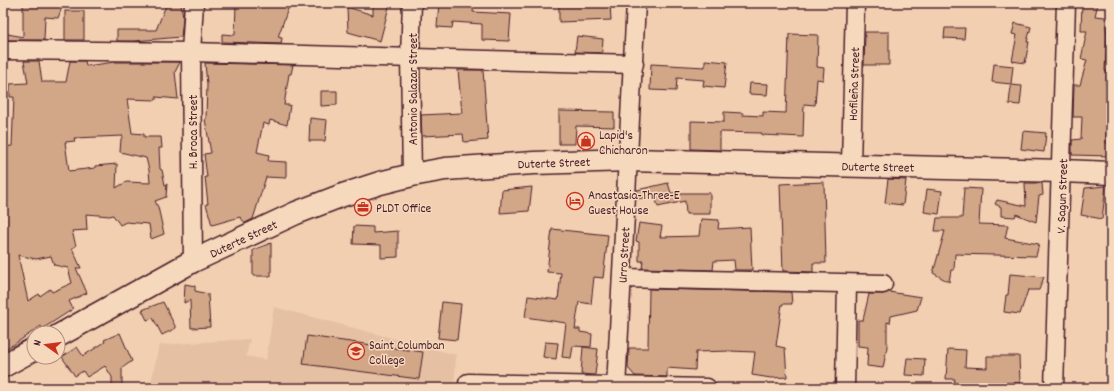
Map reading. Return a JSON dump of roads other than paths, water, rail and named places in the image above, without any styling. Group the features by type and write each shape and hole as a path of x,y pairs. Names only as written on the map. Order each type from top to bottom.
{"main road":[{"name":"Duterte Street","path":"66,332 193,261 302,211 350,192 412,175 445,168 628,160 1111,173"},
{"path":"3,366 26,353"}],"street":[{"name":"H. Broca Street","path":"193,261 191,52 194,3"},
{"name":"Antonio Salazar Street","path":"412,3 410,58 412,175"},
{"name":"Urro Street","path":"616,388 636,3"},
{"name":"Hofileña Street","path":"851,166 855,3"},
{"name":"V. Sagun Street","path":"1054,388 1062,171 1066,3"},
{"path":"3,50 191,52 634,64"},
{"path":"622,278 883,284"},
{"path":"845,388 847,284"},
{"path":"468,383 616,388 707,388"}],"place":[{"name":"Lapid's Chicharon","path":"586,141"},
{"name":"Anastasia-Three-E Guest House","path":"575,201"},
{"name":"PLDT Office","path":"363,207"},
{"name":"Saint Columban College","path":"356,351"}]}
